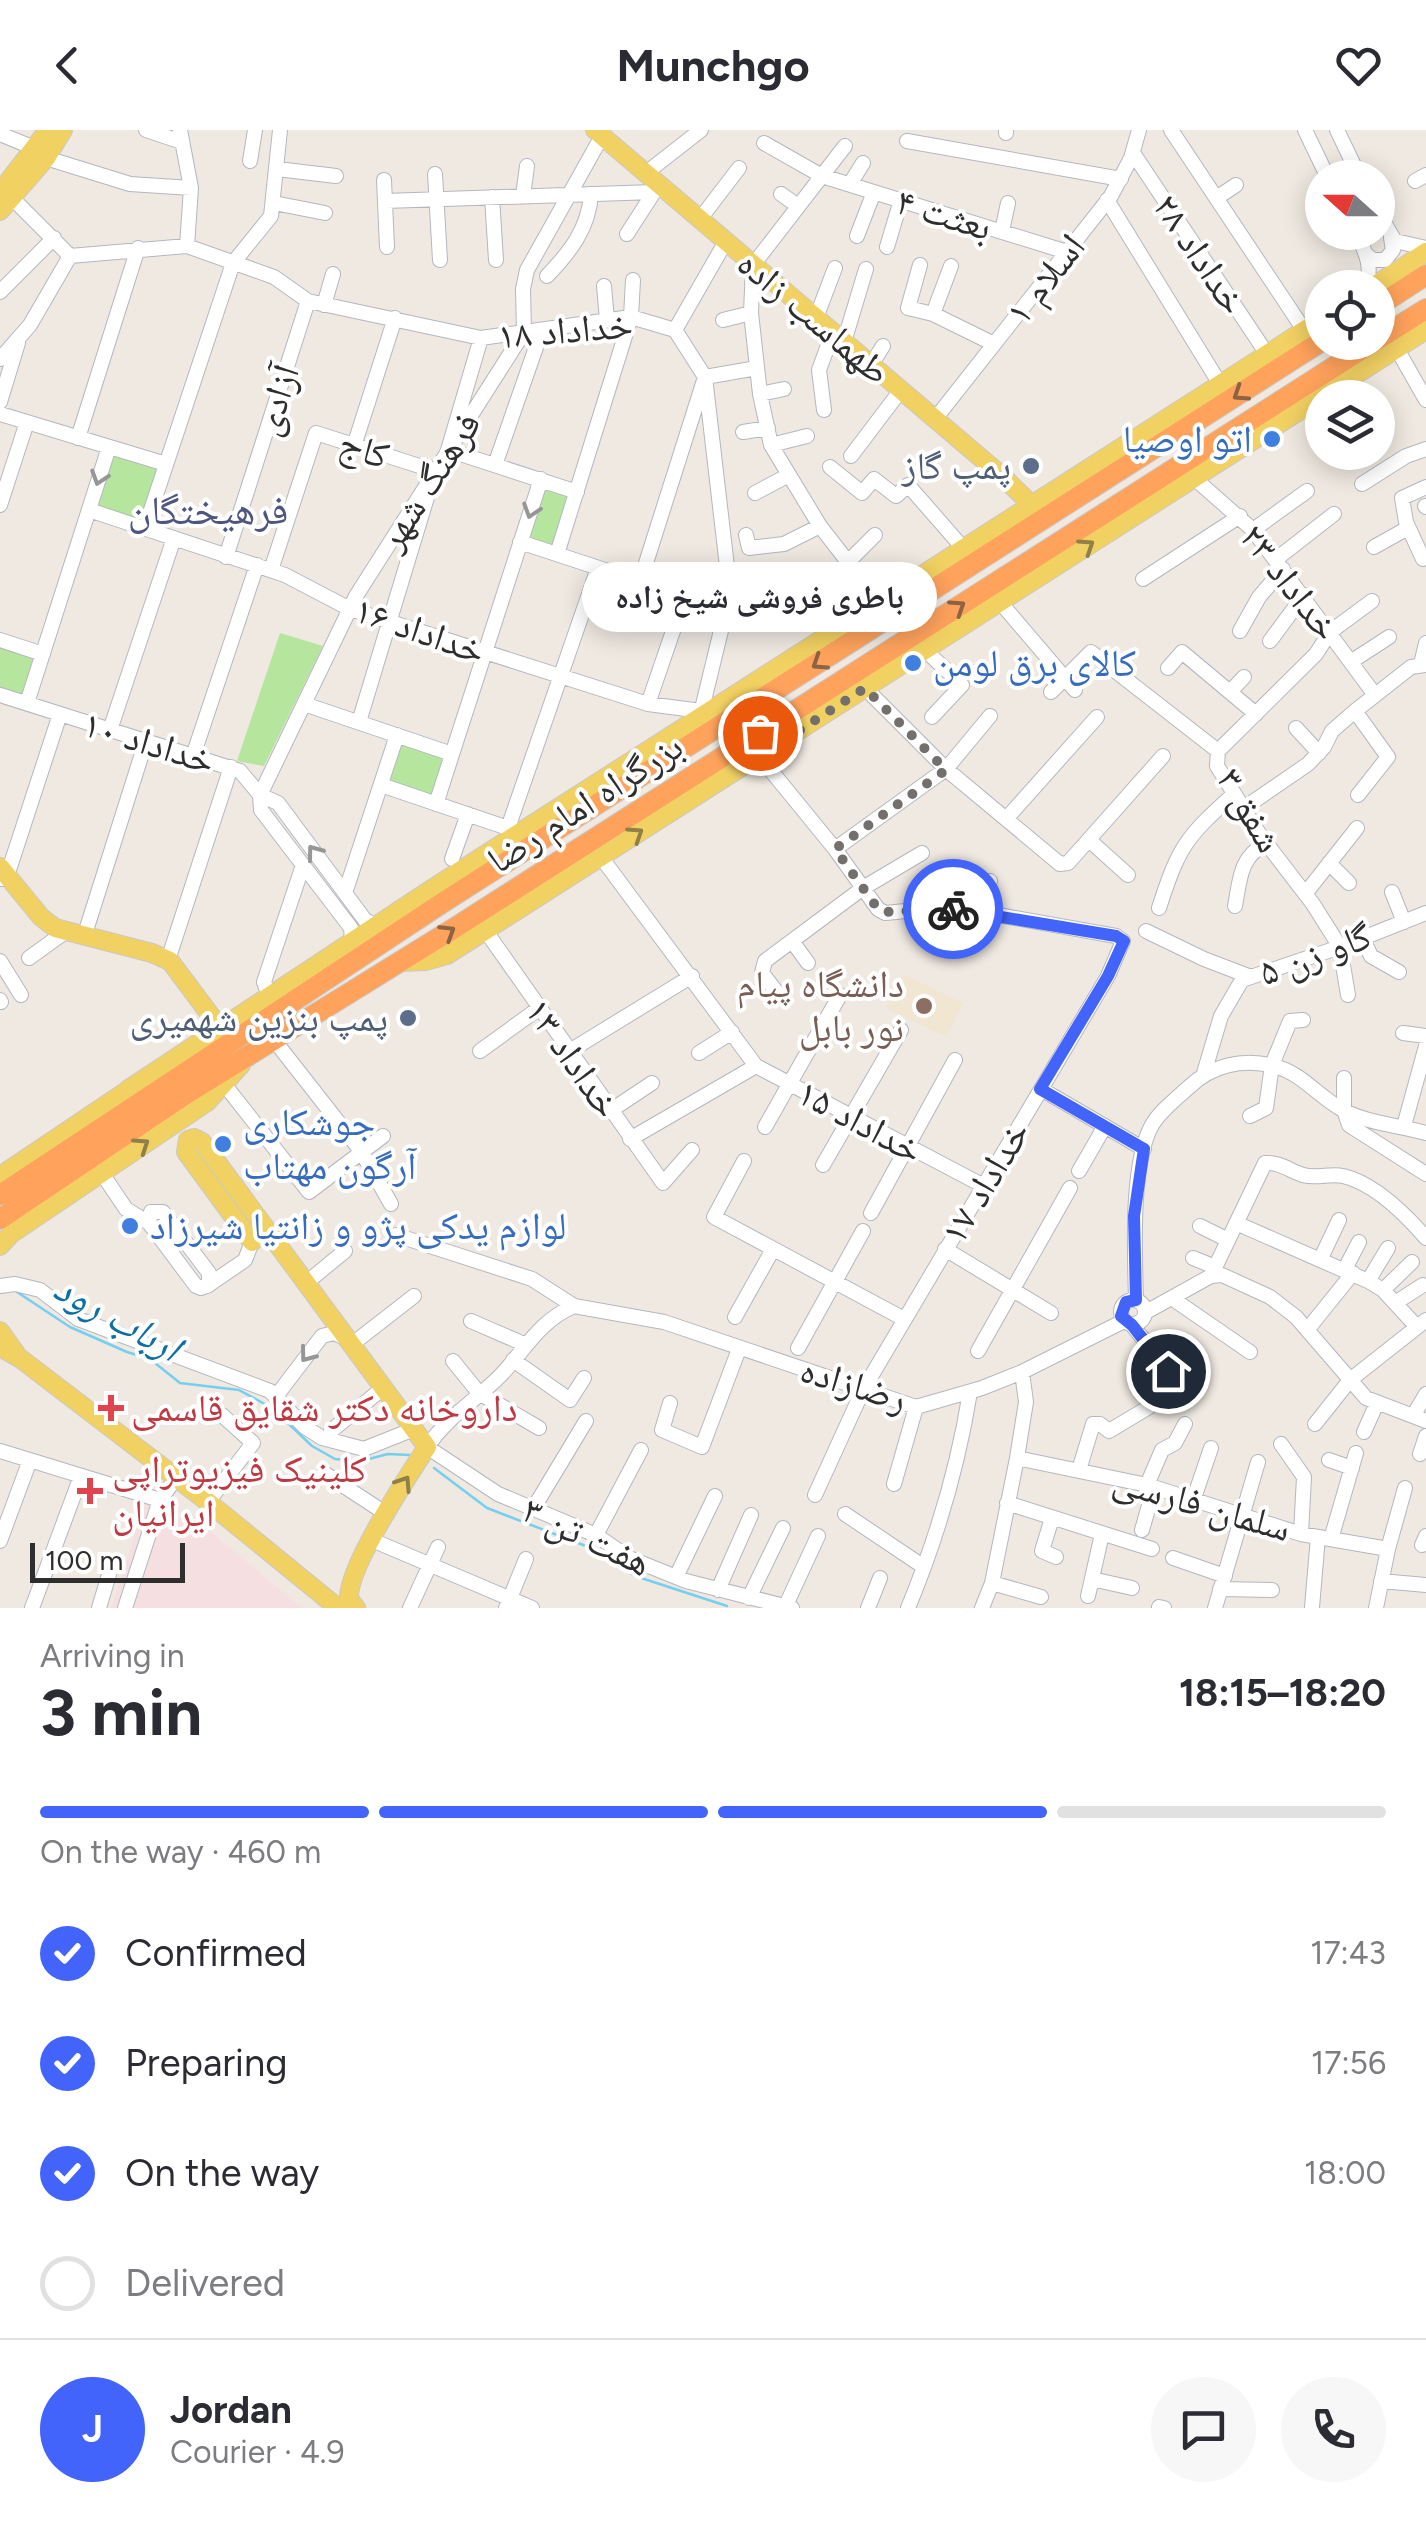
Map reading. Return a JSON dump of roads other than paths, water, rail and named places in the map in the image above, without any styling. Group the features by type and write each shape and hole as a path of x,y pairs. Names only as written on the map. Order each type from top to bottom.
{"highway":[{"path":"1395,295 1426,275"},
{"name":"بزرگراه امام رضا","path":"1395,332 1426,308"},
{"name":"بزرگراه امام رضا","path":"185,1094 230,1031 309,990 878,625 1038,512 1162,444 1305,342"},
{"name":"بزرگراه امام رضا","path":"185,1094 708,766 792,724 1224,437 1352,360"},
{"path":"0,1195 185,1094"},
{"path":"6,1228 185,1094"}],"main road":[{"path":"41,153 48,130"},
{"path":"4,200 63,130"},
{"name":"طهماسب زاده","path":"599,133 653,183 935,419 1038,512"},
{"path":"1395,270 1426,250"},
{"path":"1395,338 1426,330"},
{"path":"0,1175 127,1090 230,1031 269,996 700,714 963,548 1038,512 1267,354 1305,339"},
{"path":"400,962 434,960 486,930 759,756 792,724 865,688 1278,425 1360,360"},
{"path":"1162,444 1193,402"},
{"path":"1224,437 1278,425"},
{"path":"829,634 878,625"},
{"path":"670,812 708,766"},
{"path":"2,874 46,921 65,932 152,952 168,960 230,1031"},
{"path":"309,990 352,952 422,905 445,880"},
{"path":"0,1246 6,1228 101,1172 185,1094 224,1084 252,1054"},
{"path":"185,1094 190,1126 259,1236 306,1283 427,1447 384,1513 350,1582 349,1598 356,1608"},
{"path":"0,1331 21,1359"},
{"path":"0,1348 21,1359 208,1502 337,1608"},
{"path":"307,1586 325,1588 350,1582"}],"street":[{"path":"146,130 181,136 192,188 186,246"},
{"path":"250,161 254,130"},
{"path":"146,528 233,263 266,224 274,203 280,130"},
{"path":"628,234 653,183 700,130"},
{"name":"اسلام ۱","path":"935,419 1108,200 1121,179 1139,130"},
{"path":"1171,130 1305,324"},
{"path":"1305,130 1319,160"},
{"path":"1336,130 1351,160"},
{"path":"524,332 523,289 527,270 599,133"},
{"path":"0,134 41,153 130,184 192,188"},
{"path":"907,140 1121,179"},
{"name":"بعثت ۴","path":"764,143 822,176 1067,252"},
{"path":"845,146 754,264 751,313 760,394 771,445 786,476 820,526 879,602"},
{"name":"خداداد ۲۸","path":"1132,153 1267,354"},
{"path":"850,184 863,164"},
{"path":"523,196 527,166"},
{"path":"700,219 738,168"},
{"path":"277,169 336,176"},
{"path":"436,174 440,260"},
{"path":"384,180 387,247"},
{"path":"385,201 591,194 653,183"},
{"path":"1218,197 1236,185"},
{"path":"857,236 874,192"},
{"path":"546,276 569,253 581,233 590,214 591,194"},
{"path":"782,194 798,206"},
{"path":"492,197 496,260"},
{"path":"0,402 18,342 70,256 54,238 4,200"},
{"path":"887,247 901,200"},
{"path":"1108,200 1220,384"},
{"path":"274,203 325,212"},
{"path":"1002,231 1008,204"},
{"path":"0,292 54,238"},
{"path":"1395,240 1426,250"},
{"path":"676,330 726,241"},
{"name":"خداداد ۱۸","path":"70,256 186,246 274,277 308,301 481,338 631,317 676,330 704,377 726,495 726,610 700,714"},
{"path":"78,438 138,248"},
{"path":"1364,250 1370,270"},
{"path":"1366,254 1373,260 1385,260 1393,250"},
{"path":"920,265 908,308 933,314 994,344"},
{"path":"933,314 951,266"},
{"path":"816,318 835,268"},
{"path":"824,410 819,370 838,337 866,270"},
{"path":"324,305 333,274"},
{"path":"557,554 631,317 633,280"},
{"path":"604,286 607,320"},
{"name":"آزادی","path":"226,557 308,301"},
{"path":"724,320 751,313"},
{"path":"354,446 395,318"},
{"path":"496,465 542,330"},
{"name":"فرهنگ شهر","path":"260,795 350,609 524,332"},
{"path":"481,338 448,450 577,492"},
{"path":"0,359 18,342"},
{"path":"871,365 883,346"},
{"path":"1395,356 1425,396"},
{"path":"640,582 704,377 757,368"},
{"path":"760,394 784,389"},
{"path":"851,456 901,390"},
{"path":"0,414 166,464"},
{"path":"0,506 26,422"},
{"path":"742,432 768,428"},
{"name":"کاج","path":"264,568 316,434 435,471"},
{"path":"771,445 807,436"},
{"path":"27,703 110,447"},
{"path":"1362,484 1426,448"},
{"path":"830,467 862,492 874,479 896,496 908,485 963,548"},
{"path":"358,722 392,622 435,471"},
{"path":"755,493 786,476"},
{"name":"خداداد ۲۳","path":"1194,478 1253,530 1375,695"},
{"path":"436,804 541,479"},
{"path":"1424,559 1408,528 1402,498 1426,486"},
{"path":"1253,530 1307,491"},
{"name":"خداداد ۱۶","path":"89,510 300,581 350,609 648,704 700,714"},
{"path":"1240,631 1279,564 1334,514"},
{"path":"1143,579 1240,516"},
{"path":"746,535 749,548 784,544 820,526"},
{"path":"1374,547 1408,528"},
{"path":"848,562 875,534"},
{"path":"110,730 174,538"},
{"path":"520,542 726,610"},
{"path":"194,756 264,568"},
{"path":"381,785 508,828 598,568"},
{"path":"1270,641 1304,595"},
{"path":"648,704 684,596"},
{"path":"1218,752 1316,654 1330,632 1372,601"},
{"path":"1000,602 1075,690"},
{"path":"1352,660 1389,637"},
{"path":"0,640 43,654"},
{"path":"1244,808 1308,764 1332,732 1375,695 1411,667 1424,664 1426,643"},
{"path":"925,650 962,685 932,717"},
{"name":"شفق ۳","path":"1063,676 1092,652 1218,752 1217,766 1234,794 1340,947"},
{"path":"1168,668 1182,652 1256,714"},
{"path":"1052,692 1063,676"},
{"path":"1230,692 1244,677"},
{"path":"865,688 946,770 1060,864 1068,864 1163,756"},
{"name":"خداداد ۱۰","path":"0,695 244,773 260,795 278,803 367,922 376,926"},
{"path":"304,704 452,754"},
{"path":"1355,711 1388,757 1358,795"},
{"path":"2,874 60,714"},
{"path":"835,849 946,770 990,716"},
{"path":"1006,820 1097,717"},
{"path":"1296,728 1319,752"},
{"path":"344,893 398,735"},
{"path":"84,937 146,741"},
{"name":"خداداد ۱۷","path":"759,756 878,909 969,911 1116,936 1124,941 1108,976 864,1390 816,1495"},
{"path":"168,960 231,768"},
{"path":"1160,908 1173,863 1183,845 1234,794"},
{"name":"خداداد ۱۰","path":"260,795 261,810 351,928 352,941"},
{"path":"452,859 468,814"},
{"path":"1305,894 1357,828"},
{"path":"1088,840 1128,875"},
{"path":"1235,906 1244,860 1252,850 1266,844"},
{"path":"779,995 762,972 765,961 863,888 922,852"},
{"name":"خداداد ۱۵","path":"600,857 756,1066 982,1185"},
{"path":"1329,863 1349,883"},
{"path":"269,996 264,982 303,865"},
{"path":"969,911 990,881"},
{"path":"1392,892 1404,922"},
{"name":"گاو زن ۵","path":"1204,1073 1221,1016 1242,980 1426,914"},
{"name":"خداداد ۱۳","path":"486,930 663,1183 692,1150"},
{"path":"1146,930 1251,977"},
{"path":"29,958 65,932"},
{"path":"1362,938 1371,956 1399,972"},
{"path":"792,942 808,963"},
{"path":"1340,947 1348,994"},
{"path":"0,960 21,995"},
{"path":"568,1052 692,976"},
{"path":"765,1127 840,995"},
{"path":"480,1051 538,1009"},
{"path":"1250,1116 1266,1108 1272,1065 1290,1021 1303,1020"},
{"path":"822,1165 901,1030"},
{"path":"699,1052 732,1032"},
{"path":"1403,1033 1426,1036"},
{"path":"274,1040 361,1152 391,1204"},
{"path":"1404,1126 1426,1046"},
{"path":"871,1213 955,1060"},
{"path":"1187,1394 1128,1323 1122,1306 1141,1306 1134,1216 1144,1149 1152,1124 1204,1073 1218,1066 1246,1063 1272,1065 1294,1073 1344,1110 1426,1133"},
{"path":"630,1139 756,1066"},
{"path":"1344,1078 1344,1110 1350,1125 1426,1174"},
{"path":"610,1111 652,1083"},
{"path":"224,1084 309,1192 383,1136"},
{"path":"1040,1089 1144,1149"},
{"path":"1078,1171 1105,1126"},
{"path":"744,1160 714,1217 904,1319"},
{"path":"1213,1272 1266,1163 1320,1178 1340,1175 1359,1182 1408,1218 1426,1238"},
{"path":"101,1172 126,1209 149,1224 196,1286 207,1286 245,1260 259,1236"},
{"path":"978,1351 1070,1188"},
{"path":"1320,1258 1339,1220"},
{"path":"1236,1222 1368,1281 1421,1323 1350,1380 1315,1424"},
{"path":"1200,1226 1228,1240"},
{"path":"798,1348 863,1230"},
{"path":"396,1235 532,1280 574,1306 545,1323 500,1376 447,1420 427,1447"},
{"path":"1307,1330 1349,1271 1359,1242"},
{"path":"1368,1281 1388,1248"},
{"path":"945,1249 1051,1313"},
{"path":"735,1317 772,1250"},
{"path":"306,1283 345,1251"},
{"path":"1192,1258 1270,1298 1307,1330 1366,1398 1420,1418 1426,1394"},
{"path":"1383,1290 1412,1262"},
{"name":"رضازاده","path":"574,1306 664,1322 916,1407 970,1392 1128,1323 1142,1322 1141,1306 1172,1300 1213,1272"},
{"path":"0,1286 23,1285 44,1292 78,1319 236,1376 277,1395 306,1427 322,1438 355,1448 373,1448 414,1430"},
{"path":"1395,1303 1423,1285"},
{"path":"277,1395 322,1336 334,1333 349,1342 414,1296"},
{"path":"1172,1300 1250,1352"},
{"path":"1328,1304 1340,1316"},
{"path":"470,1321 524,1344"},
{"path":"670,1402 662,1430 702,1447 740,1349"},
{"path":"512,1360 570,1400 584,1378"},
{"path":"453,1362 479,1393 540,1428"},
{"path":"982,1608 992,1583 1017,1458 1026,1402 1022,1372"},
{"path":"331,1432 383,1388"},
{"path":"908,1608 955,1470 970,1392"},
{"path":"1364,1432 1377,1402"},
{"path":"894,1484 916,1407"},
{"path":"1079,1470 1092,1424 1100,1424 1109,1431 1149,1407"},
{"path":"208,1502 253,1443 222,1416"},
{"path":"533,1509 586,1421"},
{"path":"1142,1530 1162,1450 1175,1444 1184,1424"},
{"path":"1420,1454 1426,1436"},
{"path":"1281,1444 1304,1477 1301,1534"},
{"name":"هفت تن ۳","path":"427,1447 498,1494 596,1535 629,1558 754,1602 789,1607"},
{"path":"1192,1500 1211,1448"},
{"path":"596,1535 642,1450"},
{"path":"0,1451 160,1500"},
{"name":"سلمان فارسی","path":"1017,1458 1150,1487 1301,1534 1388,1549"},
{"path":"0,1541 30,1460"},
{"path":"1312,1607 1324,1538 1354,1460 1329,1460"},
{"path":"1215,1608 1258,1462"},
{"path":"324,1473 384,1513"},
{"path":"32,1608 81,1476"},
{"path":"125,1608 160,1500 176,1478"},
{"path":"1376,1608 1404,1488"},
{"path":"676,1577 715,1496"},
{"path":"1007,1503 1152,1550"},
{"path":"845,1514 924,1567"},
{"path":"718,1590 752,1515"},
{"path":"1052,1518 1042,1551 1056,1557"},
{"path":"754,1602 784,1528"},
{"path":"1088,1596 1102,1534"},
{"path":"789,1607 818,1536"},
{"path":"372,1540 508,1604 532,1608"},
{"path":"410,1608 438,1547"},
{"path":"1172,1558 1222,1583 1272,1590"},
{"path":"508,1604 526,1559"},
{"path":"99,1608 114,1562"},
{"path":"868,1608 880,1578"},
{"path":"1092,1580 1132,1588"},
{"path":"1382,1582 1426,1586"},
{"path":"992,1583 1041,1597"}],"waterway":[{"name":"ارباب رود","path":"17,1292 70,1327 150,1359 180,1383 239,1390 272,1408 312,1446 335,1459 361,1461 388,1454 410,1455"},
{"name":"ارباب رود","path":"434,1468 487,1508 591,1548 635,1576 727,1606"}],"place":[{"name":"اتو اوصیا","path":"1272,439"},
{"name":"پمپ گاز","path":"1031,466"},
{"name":"کالای برق لومن","path":"913,663"},
{"name":"باطری فروشی شیخ زاده","path":"760,733"},
{"name":"دانشگاه پیام نور بابل","path":"924,1006"},
{"name":"پمپ بنزین شهمیری","path":"408,1018"},
{"name":"جوشکاری آرگون مهتاب","path":"223,1144"},
{"name":"لوازم یدکی پژو و زانتیا شیرزاد","path":"130,1226"},
{"name":"داروخانه دکتر شقایق قاسمی","path":"111,1408"},
{"name":"کلینیک فیزیوتراپی ایرانیان","path":"90,1491"}],"district":[{"name":"فرهیختگان","path":"208,510"}]}
